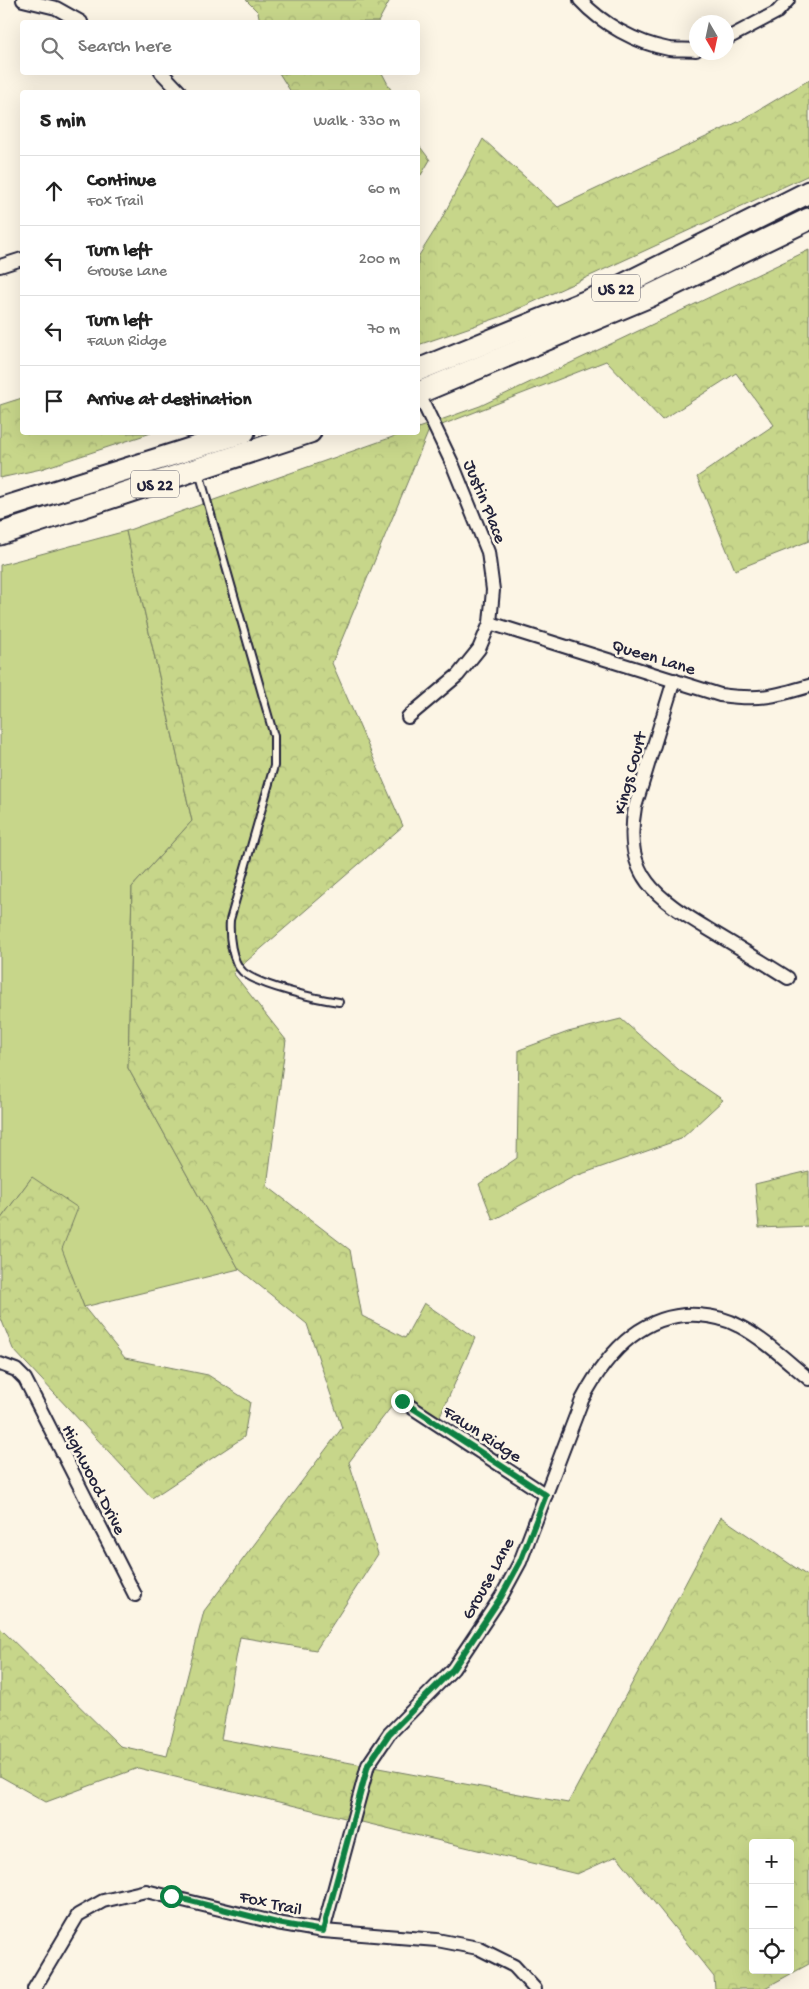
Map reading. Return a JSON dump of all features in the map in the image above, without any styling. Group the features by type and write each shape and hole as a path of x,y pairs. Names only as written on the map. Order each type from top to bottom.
{"highway":[{"name":"US 22","path":"420,369 606,293 809,192"},
{"name":"US 22","path":"420,391 650,296 809,219"},
{"name":"US 22","path":"0,509 234,435"},
{"name":"US 22","path":"0,534 198,471 301,435"}],"street":[{"path":"23,0 56,8 77,20"},
{"path":"580,0 595,16 632,36 668,49 689,50"},
{"path":"734,35 777,12 788,0"},
{"path":"164,75 178,90"},
{"path":"0,266 20,260"},
{"name":"Justin Place","path":"408,717 458,675 479,649 490,623 492,590 488,552 452,463 420,396"},
{"name":"Queen Lane","path":"490,623 720,695 753,699 781,695 809,686"},
{"name":"Kings Court","path":"674,680 635,808 632,835 637,862 645,879 656,894 674,908 788,978"},
{"name":"Grouse Lane","path":"323,1931 368,1765 389,1734 453,1669 501,1597 520,1562 582,1400 595,1375 620,1345 637,1332 656,1322 688,1315 709,1316 730,1322 761,1340 809,1379"},
{"name":"Highwood Drive","path":"0,1364 16,1370 25,1379 135,1594"},
{"name":"Fawn Ridge","path":"402,1401 546,1495"},
{"name":"Fox Trail","path":"34,1989 78,1915 103,1901 146,1891 277,1923 323,1931 437,1940 478,1948 514,1966 535,1989"}],"lane":[{"path":"198,471 274,736 274,766 230,920 229,943 242,971 259,981 339,1002"}],"green space":[{"path":"246,0 390,0 379,20 260,20 258,12"},
{"path":"280,75 383,75 391,90 290,90"},
{"path":"809,80 809,175 503,316 420,344 420,254 440,222 483,139 558,207 742,120"},
{"path":"420,147 430,160 420,175"},
{"path":"809,250 809,541 735,570 697,477 774,425 736,373 662,420 606,361 429,430 332,663 403,826 233,973 286,1040 267,1186 350,1250 362,1316 405,1338 424,1303 475,1338 438,1421 401,1394 349,1462 378,1554 316,1650 240,1637 221,1739 568,1803 721,1517 809,1577 809,1964 794,1972 794,1839 749,1839 749,1974 791,1974 763,1989 715,1989 714,1977 617,1856 577,1874 138,1768 46,1802 0,1776 0,1628 120,1746 167,1756 204,1611 342,1428 307,1324 239,1269 128,1068 132,887 192,821 126,531 398,435 420,435 420,427 480,406"},
{"path":"20,399 20,435 145,435 41,469 0,478 0,405"},
{"path":"126,531 192,821 132,887 128,1068 239,1269 84,1307 32,1177 0,1220 0,565"},
{"path":"621,1019 679,1070 723,1100 681,1139 573,1177 493,1220 479,1184 517,1158 519,1050 568,1032"},
{"path":"809,1171 809,1226 759,1228 755,1184"},
{"path":"32,1177 78,1208 62,1249 84,1307 125,1358 208,1375 250,1402 244,1437 152,1498 13,1349 0,1316 0,1220"}],"route":[{"path":"171,1896 277,1923 323,1931 368,1765 389,1734 453,1669 501,1597 520,1562 546,1495 402,1401"}]}
